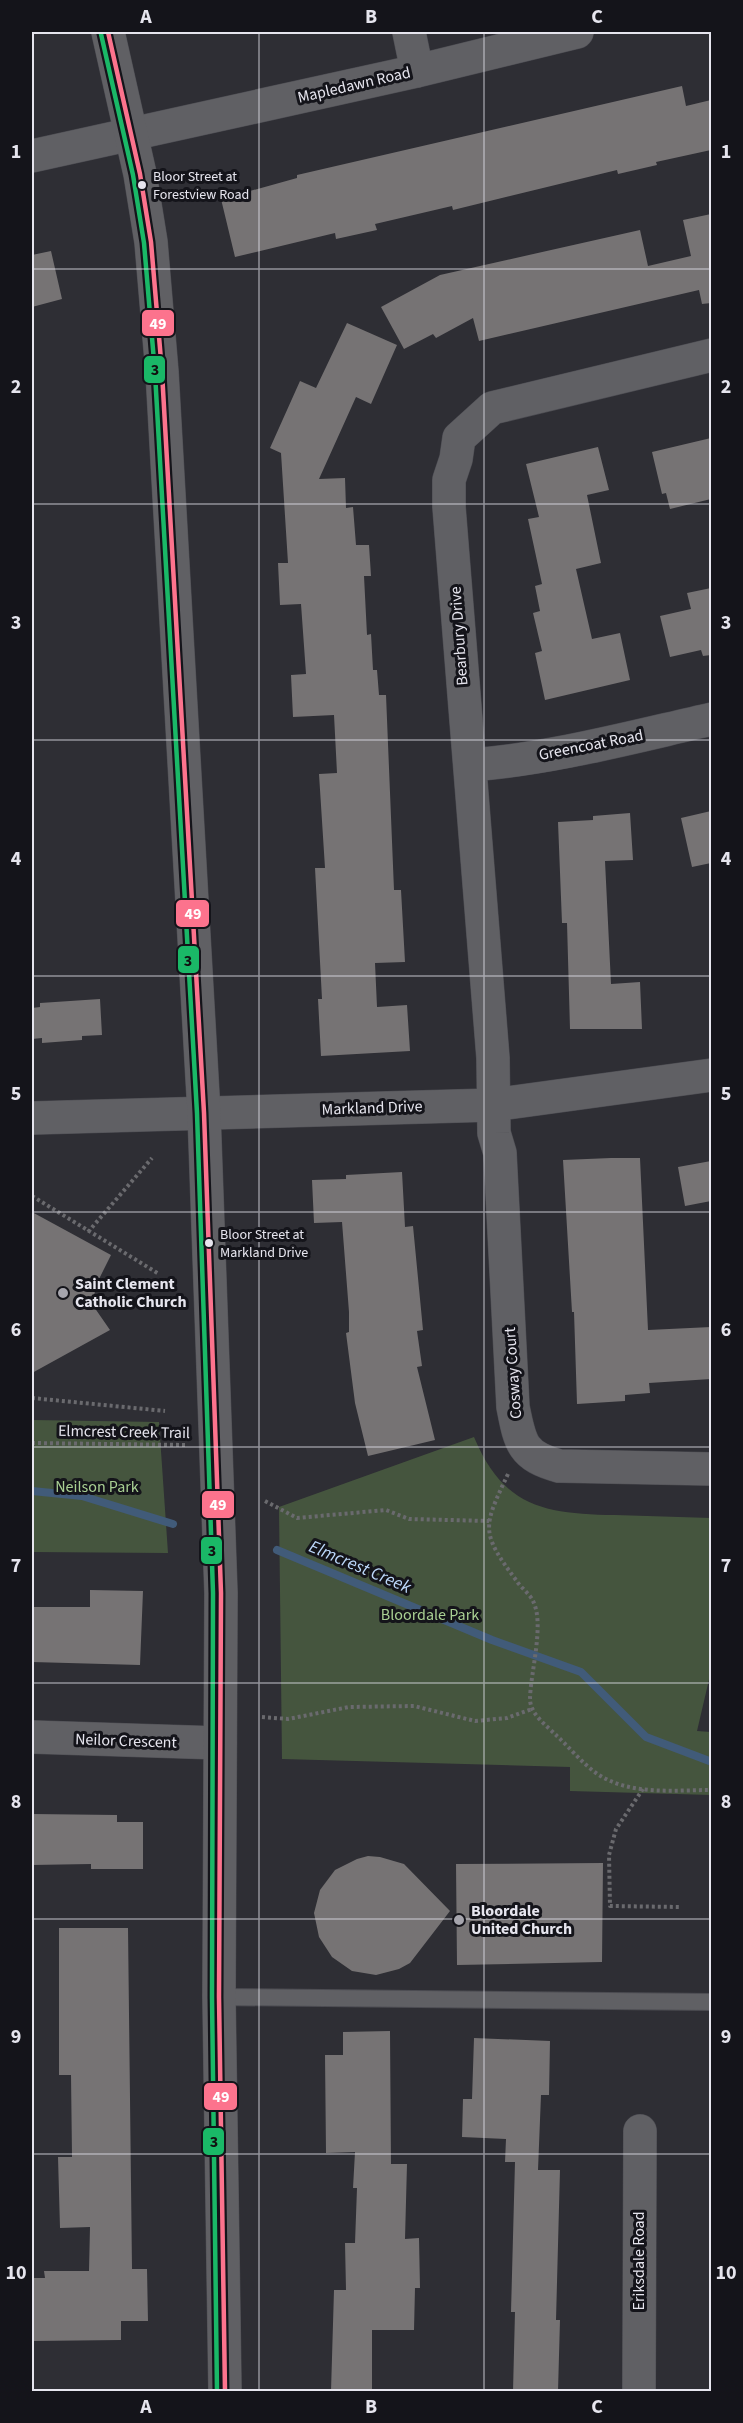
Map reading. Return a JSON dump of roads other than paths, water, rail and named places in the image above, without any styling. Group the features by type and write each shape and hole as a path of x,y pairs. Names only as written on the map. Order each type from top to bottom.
{"street":[{"path":"108,32 151,242 162,372 204,1113 221,1593 219,1998 225,2391"},
{"path":"409,32 417,71"},
{"name":"Mapledawn Road","path":"32,156 417,71 577,32"},
{"name":"Bearbury Drive","path":"493,1105 493,1058 449,507 449,480 456,459 459,438 492,408 711,355"},
{"name":"Greencoat Road","path":"470,765 501,763 590,747 711,719"},
{"name":"Markland Drive","path":"32,1118 493,1105 711,1075"},
{"name":"Cosway Court","path":"493,1105 494,1133 500,1153 513,1407 523,1447 538,1461 559,1466 711,1469"},
{"name":"Neilor Crescent","path":"32,1737 220,1743"},
{"name":"Eriksdale Road","path":"639,2391 640,2132"}],"lane":[{"path":"219,1998 711,2002"}],"waterway":[{"name":"Elmcrest Creek","path":"32,1491 82,1496 173,1524"},
{"name":"Elmcrest Creek","path":"277,1550 492,1640 581,1672 646,1737 712,1762"}],"place":[{"name":"Bloor Street at Forestview Road","path":"142,185"},
{"name":"Bloor Street at Markland Drive","path":"209,1243"},
{"name":"Saint Clement Catholic Church","path":"63,1293"},
{"name":"Bloordale United Church","path":"459,1920"}],"park label":[{"name":"Neilson Park","path":"97,1487"},
{"name":"Bloordale Park","path":"430,1615"}]}
